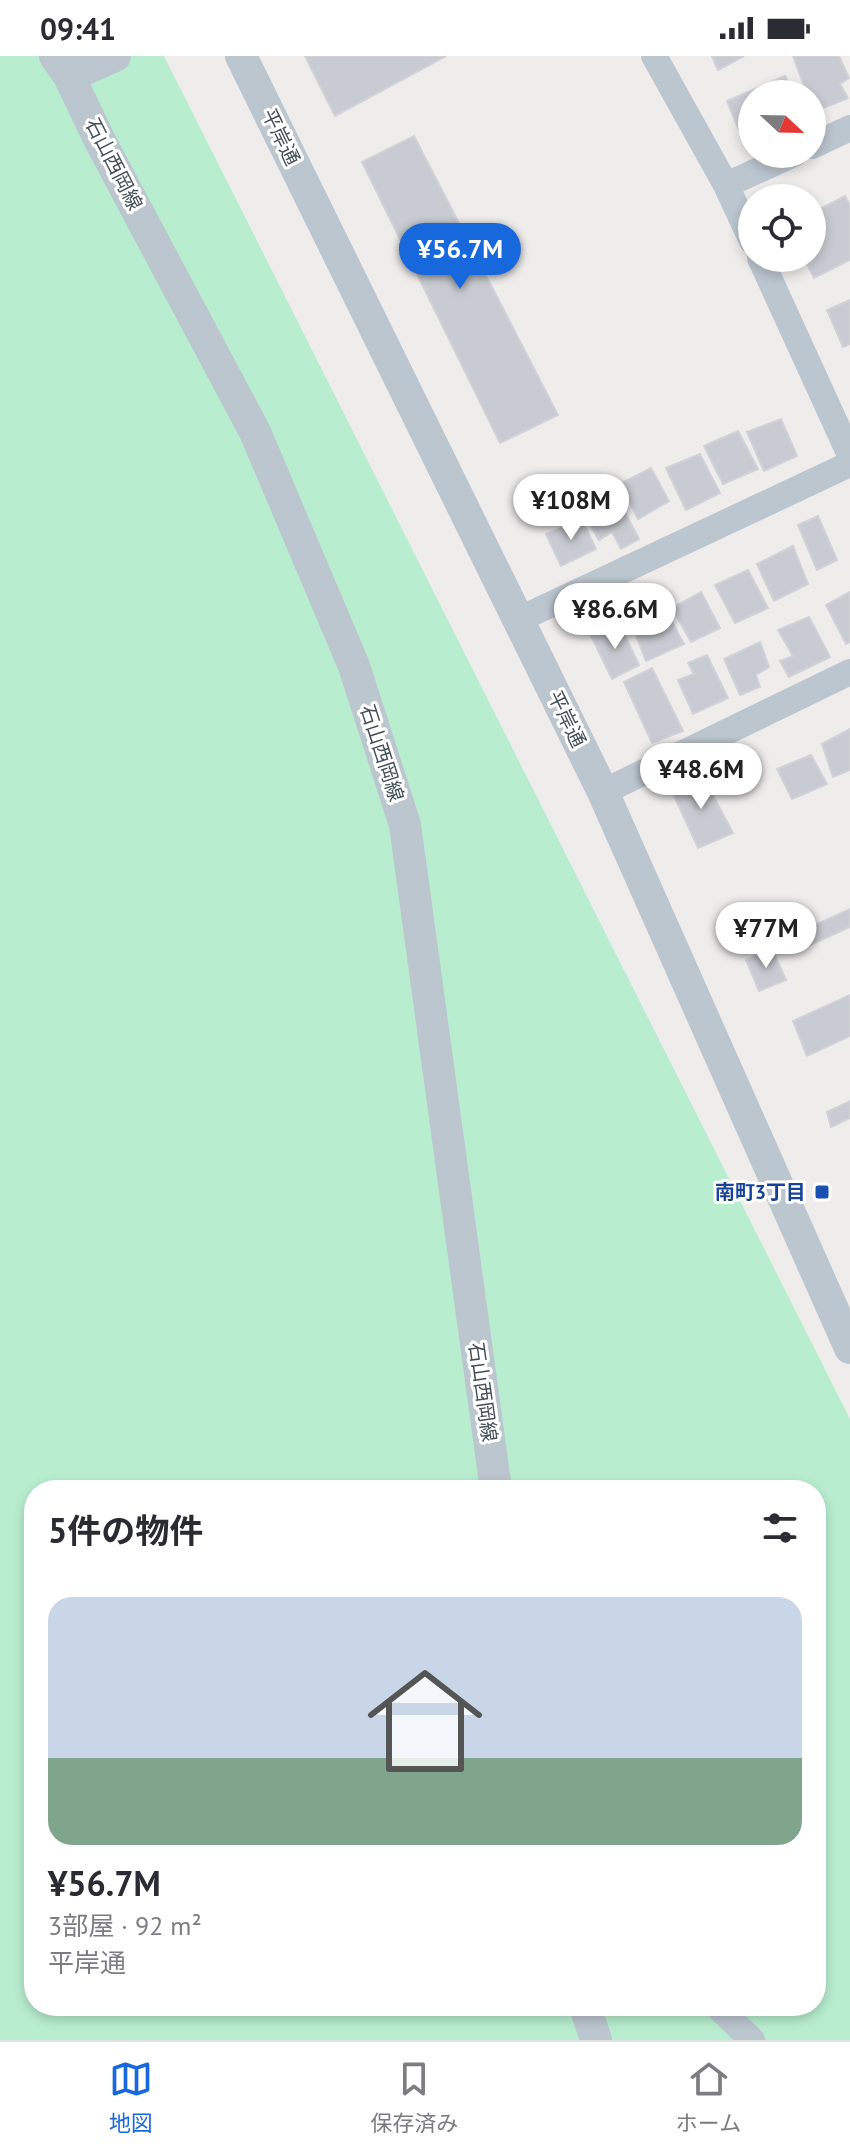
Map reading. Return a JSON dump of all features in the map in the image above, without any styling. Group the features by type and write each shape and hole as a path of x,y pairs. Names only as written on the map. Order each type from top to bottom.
{"street":[{"path":"64,63 115,56"},
{"name":"平岸通","path":"241,56 603,792 842,1313 850,1348"},
{"path":"654,56 738,211"},
{"name":"石山西岡線","path":"64,63 99,139 255,432 354,666 405,825 495,1480"},
{"path":"826,139 850,128"},
{"path":"726,185 763,168"},
{"path":"766,272 850,455"},
{"path":"520,619 850,464"},
{"path":"603,792 850,672"},
{"path":"588,2016 596,2040"},
{"path":"727,2016 752,2040"}],"green space":[{"path":"0,56 164,56 850,1419 850,2040 0,2040"}],"building":[{"path":"305,56 446,56 335,116"},
{"path":"712,56 744,56 718,70"},
{"path":"793,56 839,56 849,78 840,84 848,98 826,107 826,80 802,80"},
{"path":"738,96 738,128 727,101"},
{"path":"414,136 558,415 500,443 362,162"},
{"path":"845,196 850,205 850,260 826,272 826,206"},
{"path":"811,272 826,272 814,278"},
{"path":"850,300 850,344 843,347 827,310"},
{"path":"781,419 797,456 764,471 747,432"},
{"path":"738,431 758,469 723,484 704,446"},
{"path":"700,454 720,493 686,510 666,468"},
{"path":"651,468 669,501 638,519 620,484"},
{"path":"614,492 639,539 621,549 612,532 599,540 581,509"},
{"path":"818,516 837,560 817,570 798,525"},
{"path":"582,520 596,549 561,566 546,534"},
{"path":"793,546 808,584 774,601 757,564"},
{"path":"748,570 768,608 735,623 715,585"},
{"path":"701,592 720,628 691,642 672,608"},
{"path":"850,592 850,642 846,644 826,605"},
{"path":"665,609 684,644 646,661 631,623"},
{"path":"809,617 830,657 789,677 780,661 793,656 778,630"},
{"path":"619,623 639,665 612,679 591,636"},
{"path":"760,642 769,667 756,675 760,687 740,695 724,659"},
{"path":"707,655 728,698 693,714 678,680 694,674 688,663"},
{"path":"652,668 683,731 652,743 624,682"},
{"path":"850,729 850,770 833,777 822,744"},
{"path":"811,755 827,784 792,799 777,769"},
{"path":"701,773 733,833 698,848 670,787"},
{"path":"850,909 850,927 793,953 786,938"},
{"path":"772,949 786,980 759,991 746,960"},
{"path":"850,995 850,1036 807,1056 793,1021"},
{"path":"850,1101 850,1118 831,1127 827,1112"}],"place":[{"name":"南町3丁目","path":"822,1192"}]}
